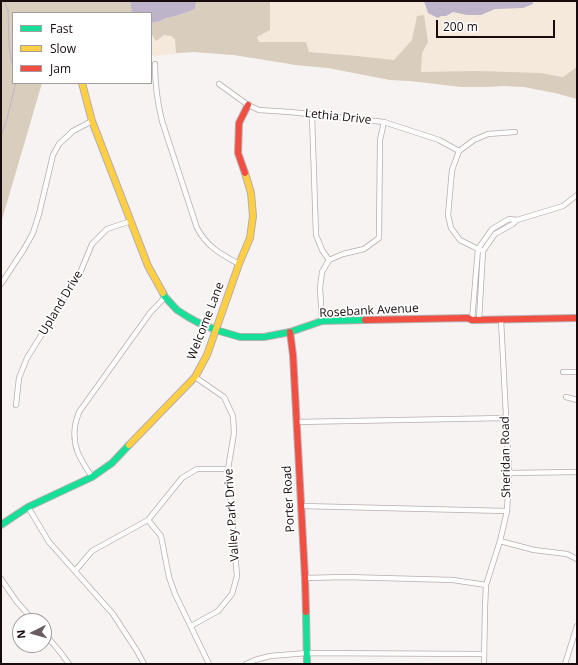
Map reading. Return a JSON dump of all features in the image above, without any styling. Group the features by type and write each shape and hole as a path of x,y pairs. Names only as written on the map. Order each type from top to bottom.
{"street":[{"path":"154,64 155,86 162,121 197,228 204,240 214,250 239,264"},
{"name":"Rosebank Avenue","path":"82,84 92,121 148,266 165,297 178,310 197,322 216,330 240,337 264,337 290,332 322,321 468,318 472,320 577,318"},
{"name":"Lethia Drive","path":"220,84 248,105 259,110 384,122 439,140 459,151"},
{"name":"Welcome Lane","path":"1,525 28,507 92,477 112,463 195,377 208,355 239,264 250,238 253,216 251,193 238,153 239,123 248,105"},
{"path":"312,115 316,235 322,250 329,260"},
{"path":"1,284 24,250 33,233 53,155 59,144 73,131 92,121"},
{"path":"322,321 320,288 322,272 329,260 343,254 364,249 380,238 380,140 384,122"},
{"path":"483,251 478,250 460,240 451,228 448,214 452,170 459,151 474,140 488,134 515,132"},
{"path":"472,320 478,250 492,229 509,220 517,220 563,206 577,195"},
{"path":"479,320 483,251 495,234 513,224 517,220"},
{"name":"Upland Drive","path":"16,405 19,378 27,358 80,273 92,244 107,230 131,221"},
{"path":"92,477 79,458 75,445 75,426 79,412 150,313 165,297"},
{"name":"Sheridan Road","path":"484,664 486,585 500,541 507,511 509,473 501,320"},
{"name":"Porter Road","path":"290,332 293,355 305,578 307,664"},
{"path":"563,372 577,372"},
{"name":"Valley Park Drive","path":"191,626 218,611 232,594 237,576 228,469 234,434 234,416 224,397 195,377"},
{"path":"566,397 577,400"},
{"path":"296,422 506,418"},
{"path":"75,571 92,552 148,520 182,478 197,469 228,469"},
{"path":"509,473 577,472"},
{"path":"301,506 507,511"},
{"path":"28,507 49,542 113,614 144,664"},
{"path":"148,520 161,536 171,585 209,664"},
{"path":"500,541 534,550 567,554 577,559"},
{"path":"305,578 345,577 453,580 486,585"},
{"path":"1,579 27,613"},
{"path":"565,664 577,626"},
{"path":"52,642 69,664"},
{"path":"246,664 270,656 307,653 484,654"}],"shaded area":[{"path":"1,1 577,1 577,99 524,87 462,87 390,80 328,68 296,65 234,55 193,52 152,56 152,12 12,12"},
{"path":"1,1 130,1 132,12 12,12 12,84 42,84 1,223"},
{"path":"130,1 196,1 195,9 152,23 152,12 132,12"},
{"path":"196,1 270,1 270,30 257,37 259,42 306,42 309,52 394,60 412,40 417,16 424,15 428,42 422,53 421,72 477,71 540,73 563,77 577,67 577,99 524,87 462,87 390,80 328,68 296,65 234,55 193,52 176,53 175,39 171,36 164,35 156,41 152,35 152,23 195,9"},
{"path":"424,1 533,1 533,4 523,8 495,9 481,15 467,15 453,12 438,18 428,13"}],"waterway":[{"path":"4,1 8,11 9,46 12,63"},
{"path":"1,136 7,119 15,84"}],"traffic: fast":[{"path":"163,293 177,310 188,317 216,330 240,337 264,337 290,332 322,321 365,320"},
{"path":"1,525 28,507 92,477 112,463 129,445"},
{"path":"306,612 307,664"}],"traffic: slow":[{"path":"82,84 92,121 148,266 163,293"},
{"path":"129,445 195,377 207,355 239,264 250,238 253,216 251,193 245,173"}],"traffic: jam":[{"path":"245,173 238,153 239,123 248,105"},
{"path":"365,320 577,318"},
{"path":"290,332 293,355 306,612"}]}
